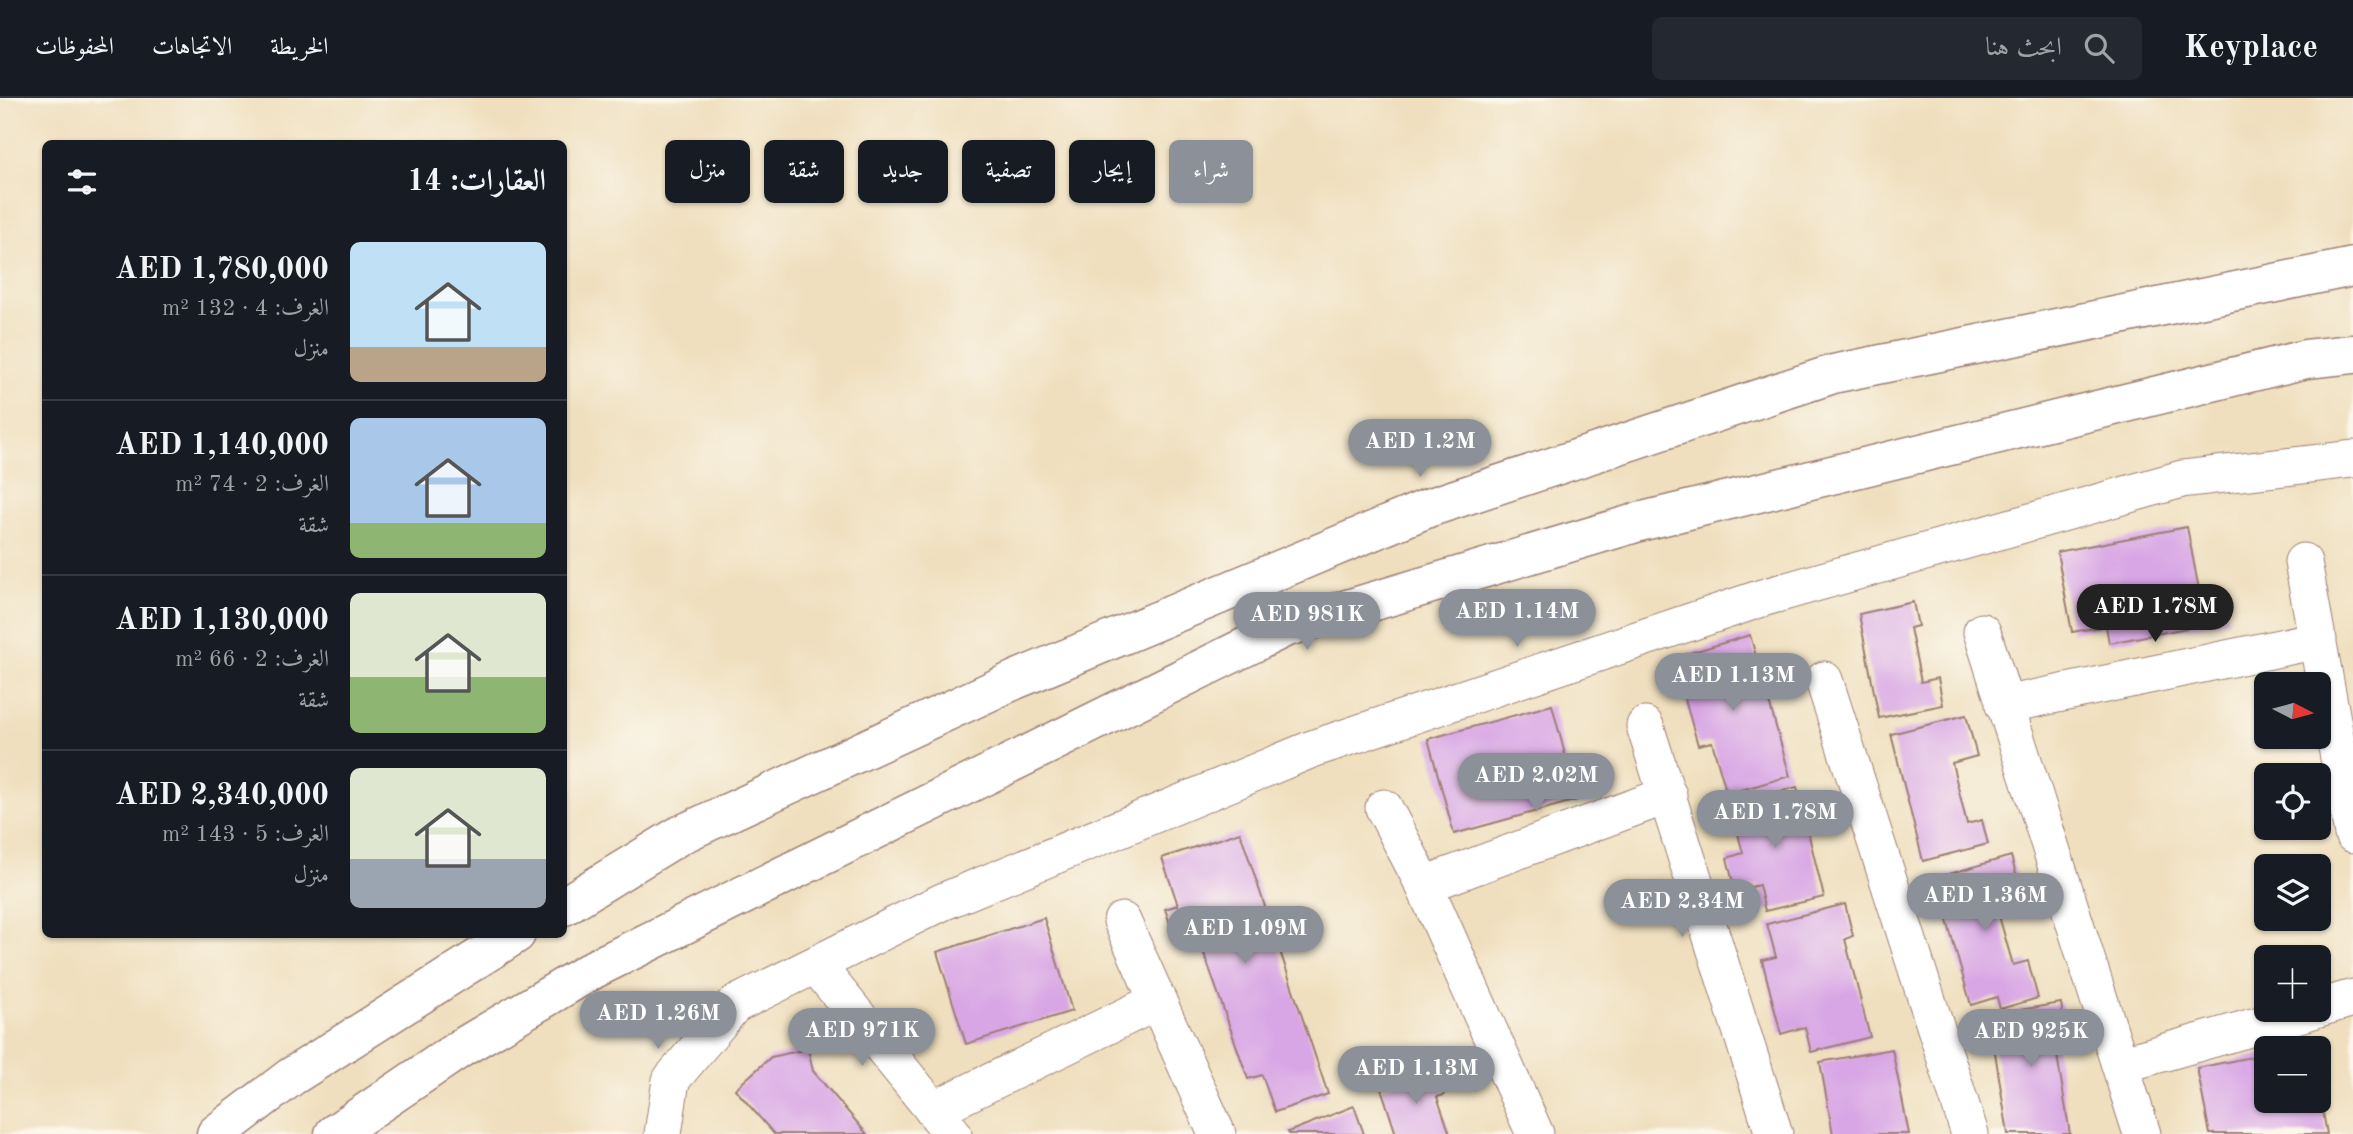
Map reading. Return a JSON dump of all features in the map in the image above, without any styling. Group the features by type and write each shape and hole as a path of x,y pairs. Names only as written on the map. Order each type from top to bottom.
{"street":[{"path":"567,904 680,835 953,709 1428,508 1833,374 2353,267"},
{"path":"334,1134 461,1048 594,969 1284,628 1639,522 2293,363 2353,354"},
{"path":"663,1134 671,1080 734,1005 942,902 1312,749 1762,598 2182,479 2353,458"},
{"path":"2303,562 2353,834"},
{"path":"1982,632 2143,1134"},
{"path":"2004,705 2318,640"},
{"path":"1824,680 1970,1134"},
{"path":"1645,726 1774,1134"},
{"path":"1424,885 1668,796"},
{"path":"1384,808 1424,885 1535,1134"},
{"path":"1122,921 1217,1134"},
{"path":"216,1134 291,1077 510,938"},
{"path":"816,965 943,1122 1158,1001"},
{"path":"2331,1004 2353,998"},
{"path":"2120,1065 2271,1022"}],"building":[{"path":"2187,527 2201,600 2223,595 2228,620 2109,643 2106,626 2072,632 2057,552"},
{"path":"1913,602 1918,626 1910,628 1921,682 1938,678 1943,705 1879,718 1859,614"},
{"path":"1750,635 1790,776 1727,794 1712,742 1698,745 1673,658"},
{"path":"1552,705 1577,800 1454,834 1428,739"},
{"path":"1966,715 1977,756 1952,763 1967,824 1982,820 1988,844 1923,861 1891,734"},
{"path":"1797,787 1824,897 1765,911 1759,885 1735,891 1727,858 1743,853 1730,804"},
{"path":"1240,832 1328,1094 1275,1112 1262,1075 1248,1079 1199,939 1178,947 1165,909 1178,905 1162,858"},
{"path":"2011,856 2022,895 1995,902 2013,965 2028,961 2038,998 2000,1009 1997,997 1971,1005 1935,878"},
{"path":"1845,904 1853,936 1845,939 1870,1037 1811,1052 1805,1027 1781,1034 1762,960 1776,957 1767,924"},
{"path":"1044,918 1072,1011 966,1044 937,952"},
{"path":"2061,1003 2067,1042 2055,1043 2070,1134 2008,1134 1989,1015"},
{"path":"808,1049 813,1071 867,1134 774,1134 735,1089 771,1057"},
{"path":"1892,1049 1909,1134 1833,1134 1820,1062"},
{"path":"2254,1056 2254,1113 2323,1113 2327,1134 2210,1134 2197,1068"},
{"path":"1436,1070 1444,1095 1437,1097 1450,1134 1396,1134 1381,1088"},
{"path":"1354,1106 1364,1134 1288,1132"}]}
